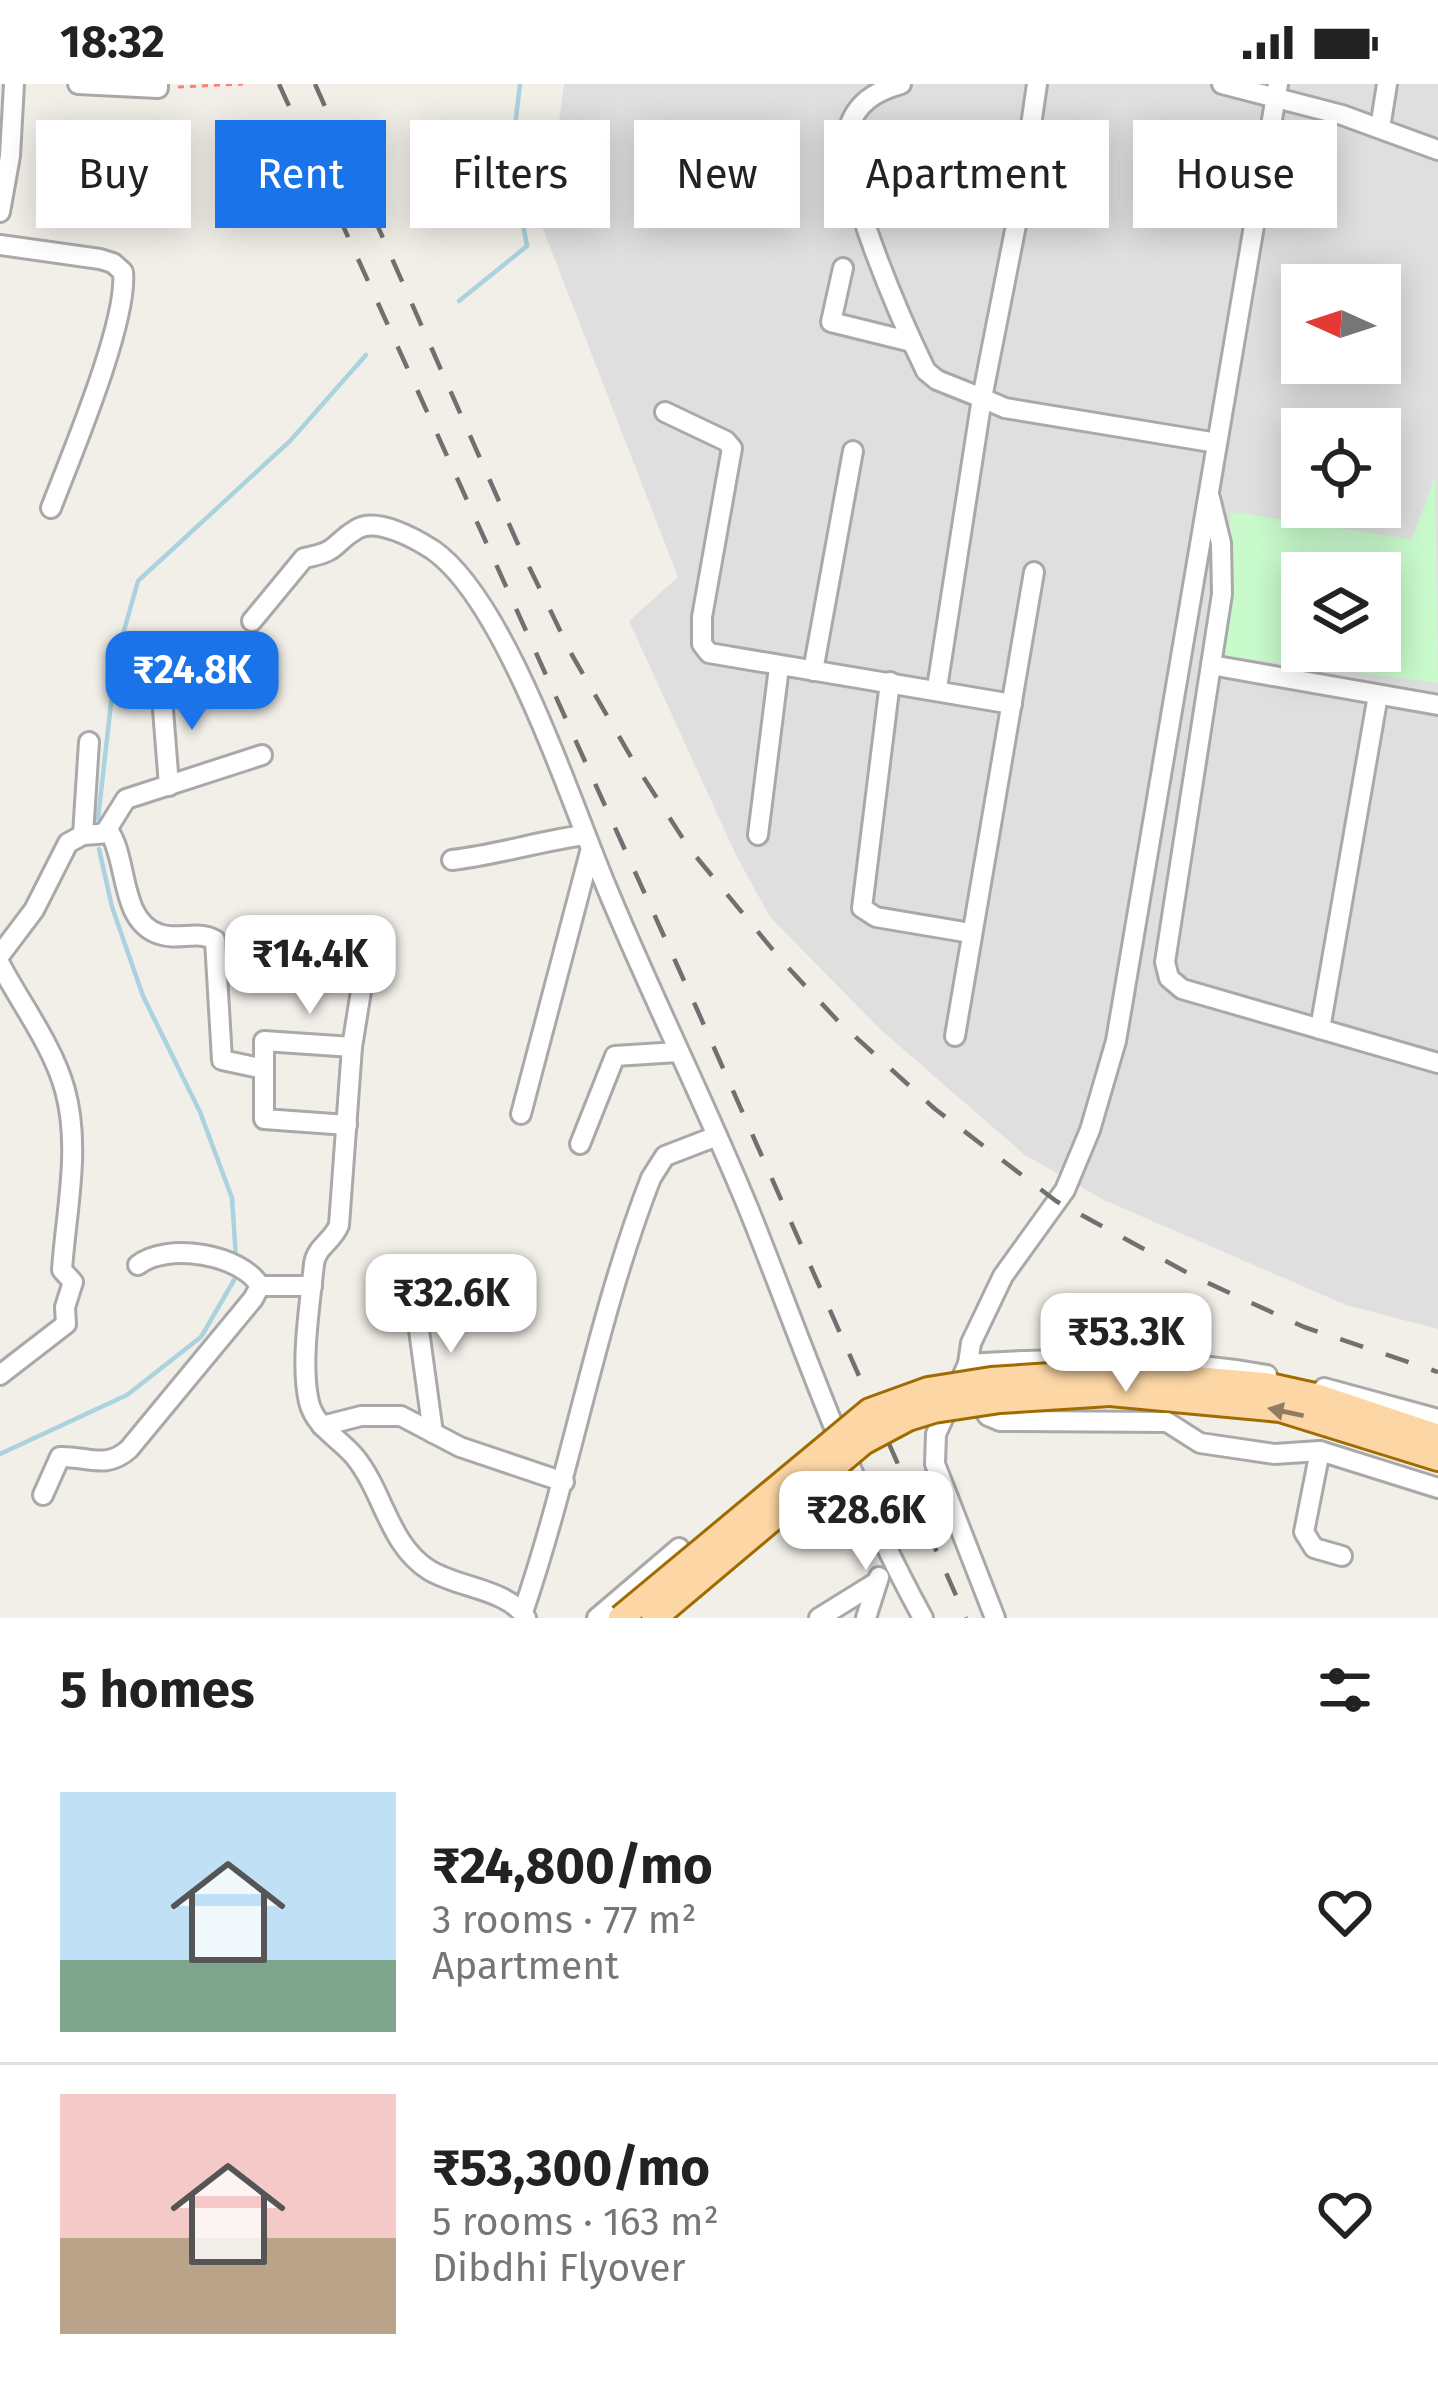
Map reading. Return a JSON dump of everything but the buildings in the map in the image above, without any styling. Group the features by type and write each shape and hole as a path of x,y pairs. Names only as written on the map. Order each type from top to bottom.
{"main road":[{"path":"621,1618 870,1412 928,1390 992,1380 1112,1372 1187,1375 1319,1397 1438,1437"},
{"path":"655,1618 863,1442 934,1410 1000,1400 1110,1394 1184,1398 1280,1408 1438,1458"}],"street":[{"path":"0,212 10,156 14,84"},
{"path":"78,84 158,86"},
{"path":"901,84 873,93 856,110 848,132 848,156 864,215 926,371 1005,408 1217,442"},
{"path":"937,688 1037,84"},
{"path":"1222,84 1277,90 1438,151"},
{"path":"1380,128 1387,84"},
{"path":"995,1618 935,1464 933,1445 968,1364 971,1343 1003,1276 1064,1190 1090,1130 1110,1062 1129,976 1277,90"},
{"path":"0,245 100,259 123,272 122,295 102,368 51,508"},
{"path":"842,268 831,322 912,342"},
{"path":"665,412 732,448 705,595 704,649 716,656 937,688 1012,704"},
{"path":"813,671 853,452"},
{"path":"1208,491 1224,570 1166,962 1169,978 1181,989 1438,1063"},
{"path":"252,621 304,558 328,554 358,528 382,527 430,548 462,576 492,622 717,1136 889,1558 923,1618"},
{"path":"955,1036 1034,572"},
{"path":"1211,665 1438,705"},
{"path":"758,836 779,667"},
{"path":"890,682 862,908 876,917 971,934"},
{"path":"161,684 169,786"},
{"path":"1320,1029 1378,694"},
{"path":"83,835 89,742"},
{"path":"106,831 126,799 262,755"},
{"path":"0,955 42,896 68,843 106,831 113,836 131,902 146,928 165,937 206,935 215,940 220,1057 229,1064 264,1069"},
{"path":"452,860 495,856 539,842 588,842"},
{"path":"521,1114 588,842"},
{"path":"0,964 65,1091 71,1163 62,1270 73,1282 64,1307 66,1324 0,1375"},
{"path":"362,985 352,1047 340,1225 316,1254 312,1286 310,1408 364,1469 415,1560 433,1573 516,1605 525,1615"},
{"path":"347,1125 264,1119 264,1041 352,1047"},
{"path":"580,1144 615,1056 678,1052"},
{"path":"525,1615 595,1354 651,1178 665,1156 717,1136"},
{"path":"138,1265 163,1252 215,1258 255,1280 312,1286"},
{"path":"43,1495 60,1457 105,1463 129,1449 254,1299 255,1280"},
{"path":"413,1286 433,1433"},
{"path":"968,1364 1089,1357 1193,1364 1264,1374 1438,1419"},
{"path":"968,1364 974,1394 988,1416 1000,1421 1167,1422 1200,1443 1274,1454 1320,1451 1438,1488"},
{"path":"322,1426 361,1416 401,1417 460,1447 564,1482"},
{"path":"1320,1451 1304,1532 1314,1548 1342,1556"},
{"path":"597,1618 680,1549"},
{"path":"866,1618 889,1558"},
{"path":"819,1618 877,1582"}],"path":[{"path":"158,86 243,84"}],"shaded area":[{"path":"564,84 1438,84 1438,1329 1346,1305 1104,1200 1025,1155 881,1030 770,917 736,855 629,621 678,577 543,228 610,228 610,120 559,120"}],"green space":[{"path":"1435,477 1438,683 1352,672 1401,672 1401,552 1281,552 1281,663 1210,654 1231,512 1281,519 1281,528 1338,528 1412,539"}],"waterway":[{"path":"459,301 527,246 511,160 520,84"},
{"path":"98,819 116,659 138,581 290,441 366,355"},
{"path":"99,849 112,907 143,996 200,1112 232,1198 236,1258"},
{"path":"0,1454 127,1395 201,1337 237,1275"}],"railway":[{"path":"279,84 966,1618"},
{"path":"315,84 517,542 572,655 689,848 782,961 838,1021 935,1109 1056,1201 1195,1277 1304,1327 1438,1372"}]}
